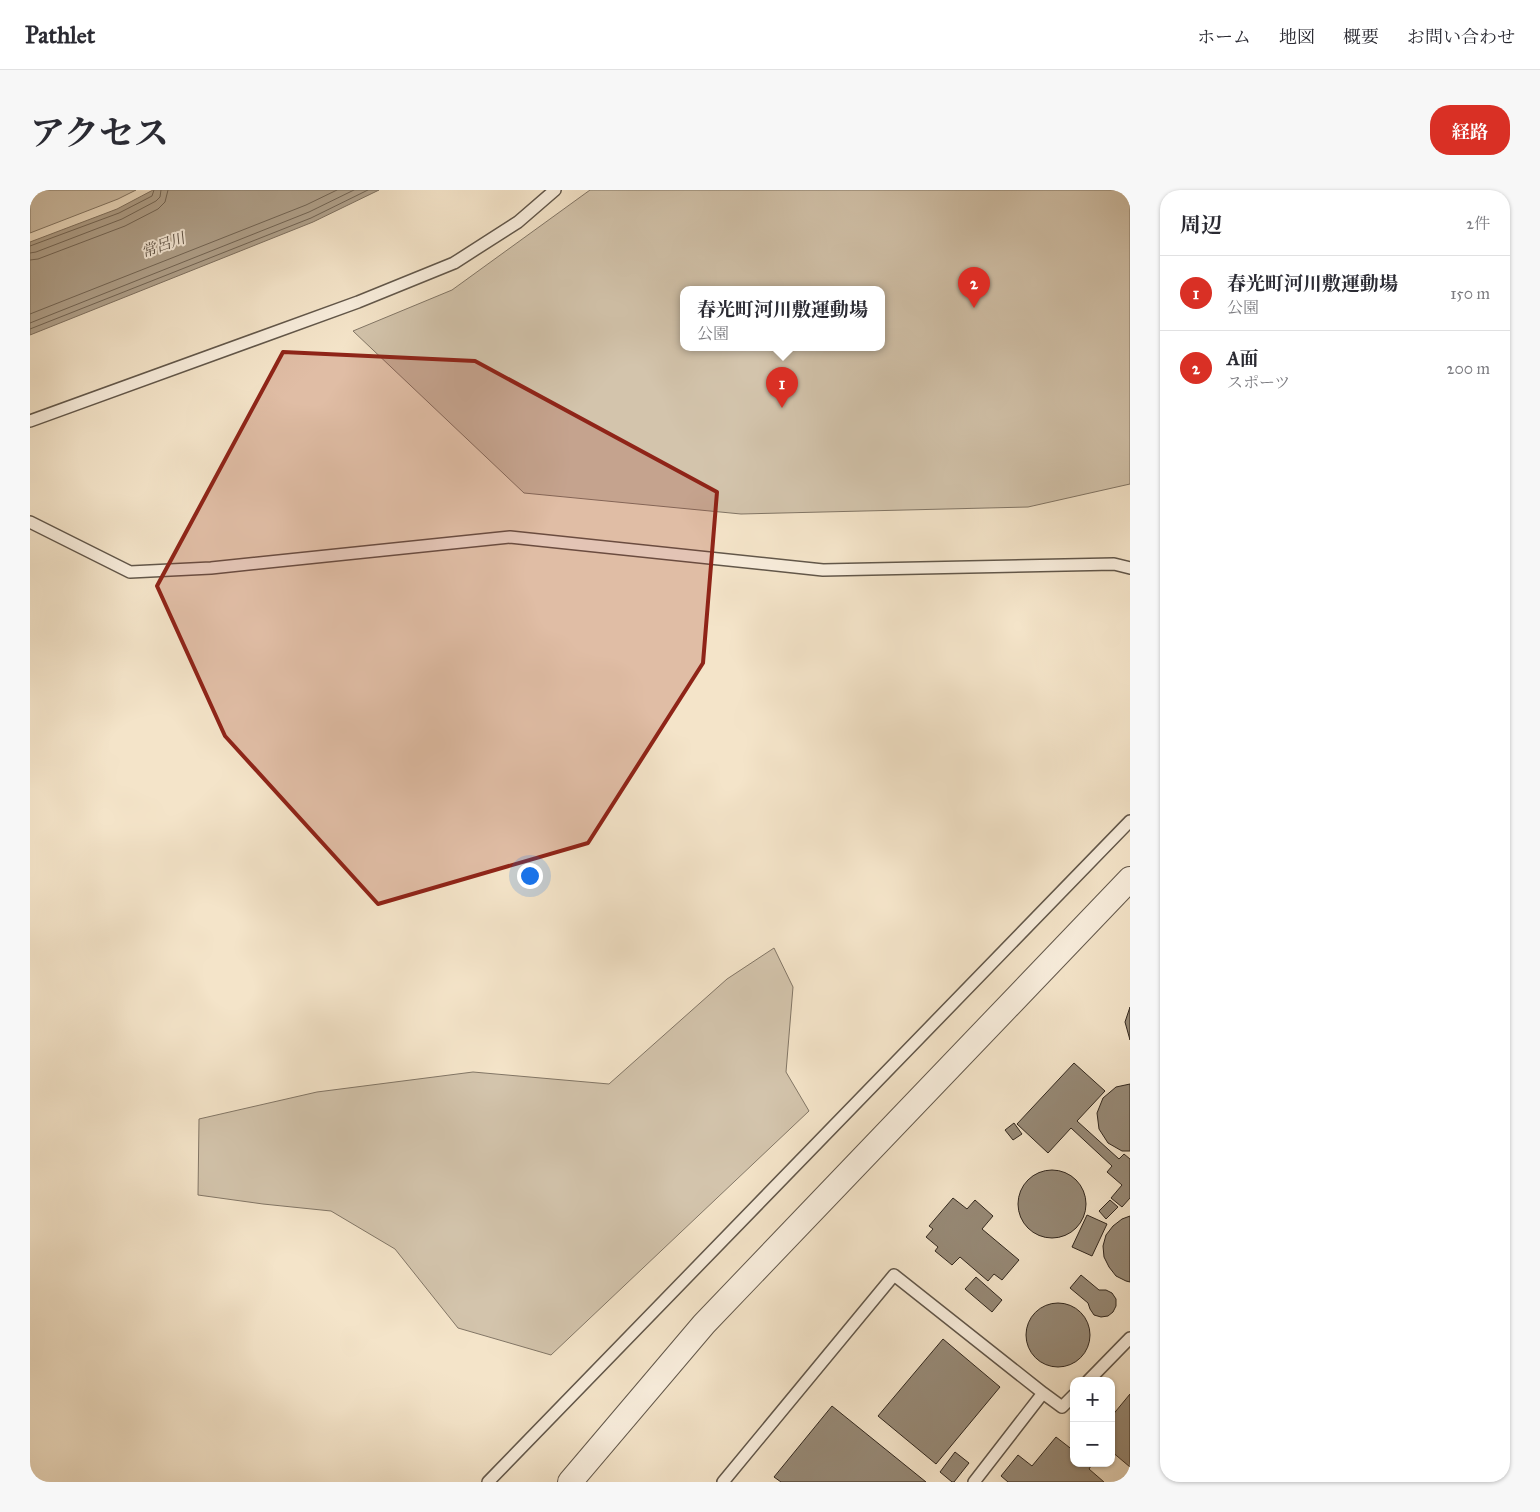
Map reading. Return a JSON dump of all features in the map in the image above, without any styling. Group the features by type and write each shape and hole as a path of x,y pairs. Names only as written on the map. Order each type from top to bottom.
{"street":[{"path":"570,1482 704,1324 1130,879"}],"lane":[{"path":"30,421 358,302 454,263 518,222 556,190"},
{"path":"30,522 130,572 211,568 510,537 823,570 1114,564 1130,568"},
{"path":"488,1482 1130,821"},
{"path":"723,1482 894,1275 1062,1407 1070,1399"},
{"path":"1092,1377 1130,1338"},
{"path":"974,1482 1043,1393"}],"highlighted area":[{"path":"283,352 475,361 717,492 703,663 588,843 378,904 225,736 157,586"}],"shaded area":[{"path":"30,190 136,190 118,199 30,233"},
{"path":"590,190 1130,190 1130,484 1028,507 741,514 524,493 353,331 452,290"},
{"path":"774,948 793,987 786,1072 809,1111 551,1355 458,1328 395,1249 331,1211 198,1195 199,1119 317,1092 473,1072 609,1084 727,979"}],"water":[{"name":"常呂川","path":"153,190 379,190 313,222 30,335 30,242 117,209"}],"building":[{"path":"1130,1007 1130,1040 1125,1022"},
{"path":"1074,1063 1105,1091 1077,1121 1119,1159 1124,1154 1130,1159 1130,1198 1122,1207 1111,1198 1122,1185 1107,1172 1112,1166 1071,1128 1048,1153 1017,1124"},
{"path":"1130,1084 1130,1151 1122,1151 1108,1143 1099,1129 1097,1113 1103,1098 1116,1087"},
{"path":"1014,1123 1022,1134 1013,1140 1005,1130"},
{"path":"1052,1170 1065,1173 1076,1180 1083,1191 1086,1204 1083,1217 1076,1228 1065,1235 1052,1238 1039,1235 1028,1228 1021,1217 1018,1204 1021,1191 1028,1180 1039,1173"},
{"path":"953,1198 967,1209 975,1200 993,1216 982,1229 1019,1260 1002,1280 994,1274 988,1281 960,1257 952,1265 935,1251 938,1247 926,1237 933,1229 929,1226"},
{"path":"1110,1200 1118,1207 1106,1219 1099,1211"},
{"path":"1087,1215 1107,1224 1092,1256 1072,1247"},
{"path":"1130,1216 1130,1282 1116,1276 1109,1267 1104,1257 1103,1246 1106,1235 1113,1226"},
{"path":"1081,1275 1099,1290 1106,1290 1112,1293 1116,1299 1116,1306 1108,1316 1094,1315 1088,1303 1070,1288"},
{"path":"976,1277 1002,1300 992,1312 965,1289"},
{"path":"1058,1303 1070,1305 1081,1312 1088,1323 1090,1335 1088,1347 1081,1358 1070,1365 1058,1367 1046,1365 1035,1358 1028,1347 1026,1335 1028,1323 1035,1312 1046,1305"},
{"path":"943,1339 1000,1387 936,1464 878,1416"},
{"path":"1130,1394 1130,1467 1115,1454 1115,1412"},
{"path":"832,1406 926,1482 781,1482 774,1477"},
{"path":"1056,1437 1070,1448 1070,1467 1090,1467 1089,1469 1104,1482 1008,1482 1001,1476 1018,1455 1032,1466"},
{"path":"955,1452 969,1463 952,1482 940,1472"}],"place":[{"name":"A面","path":"974,308"},
{"name":"春光町河川敷運動場","path":"782,408"}]}
